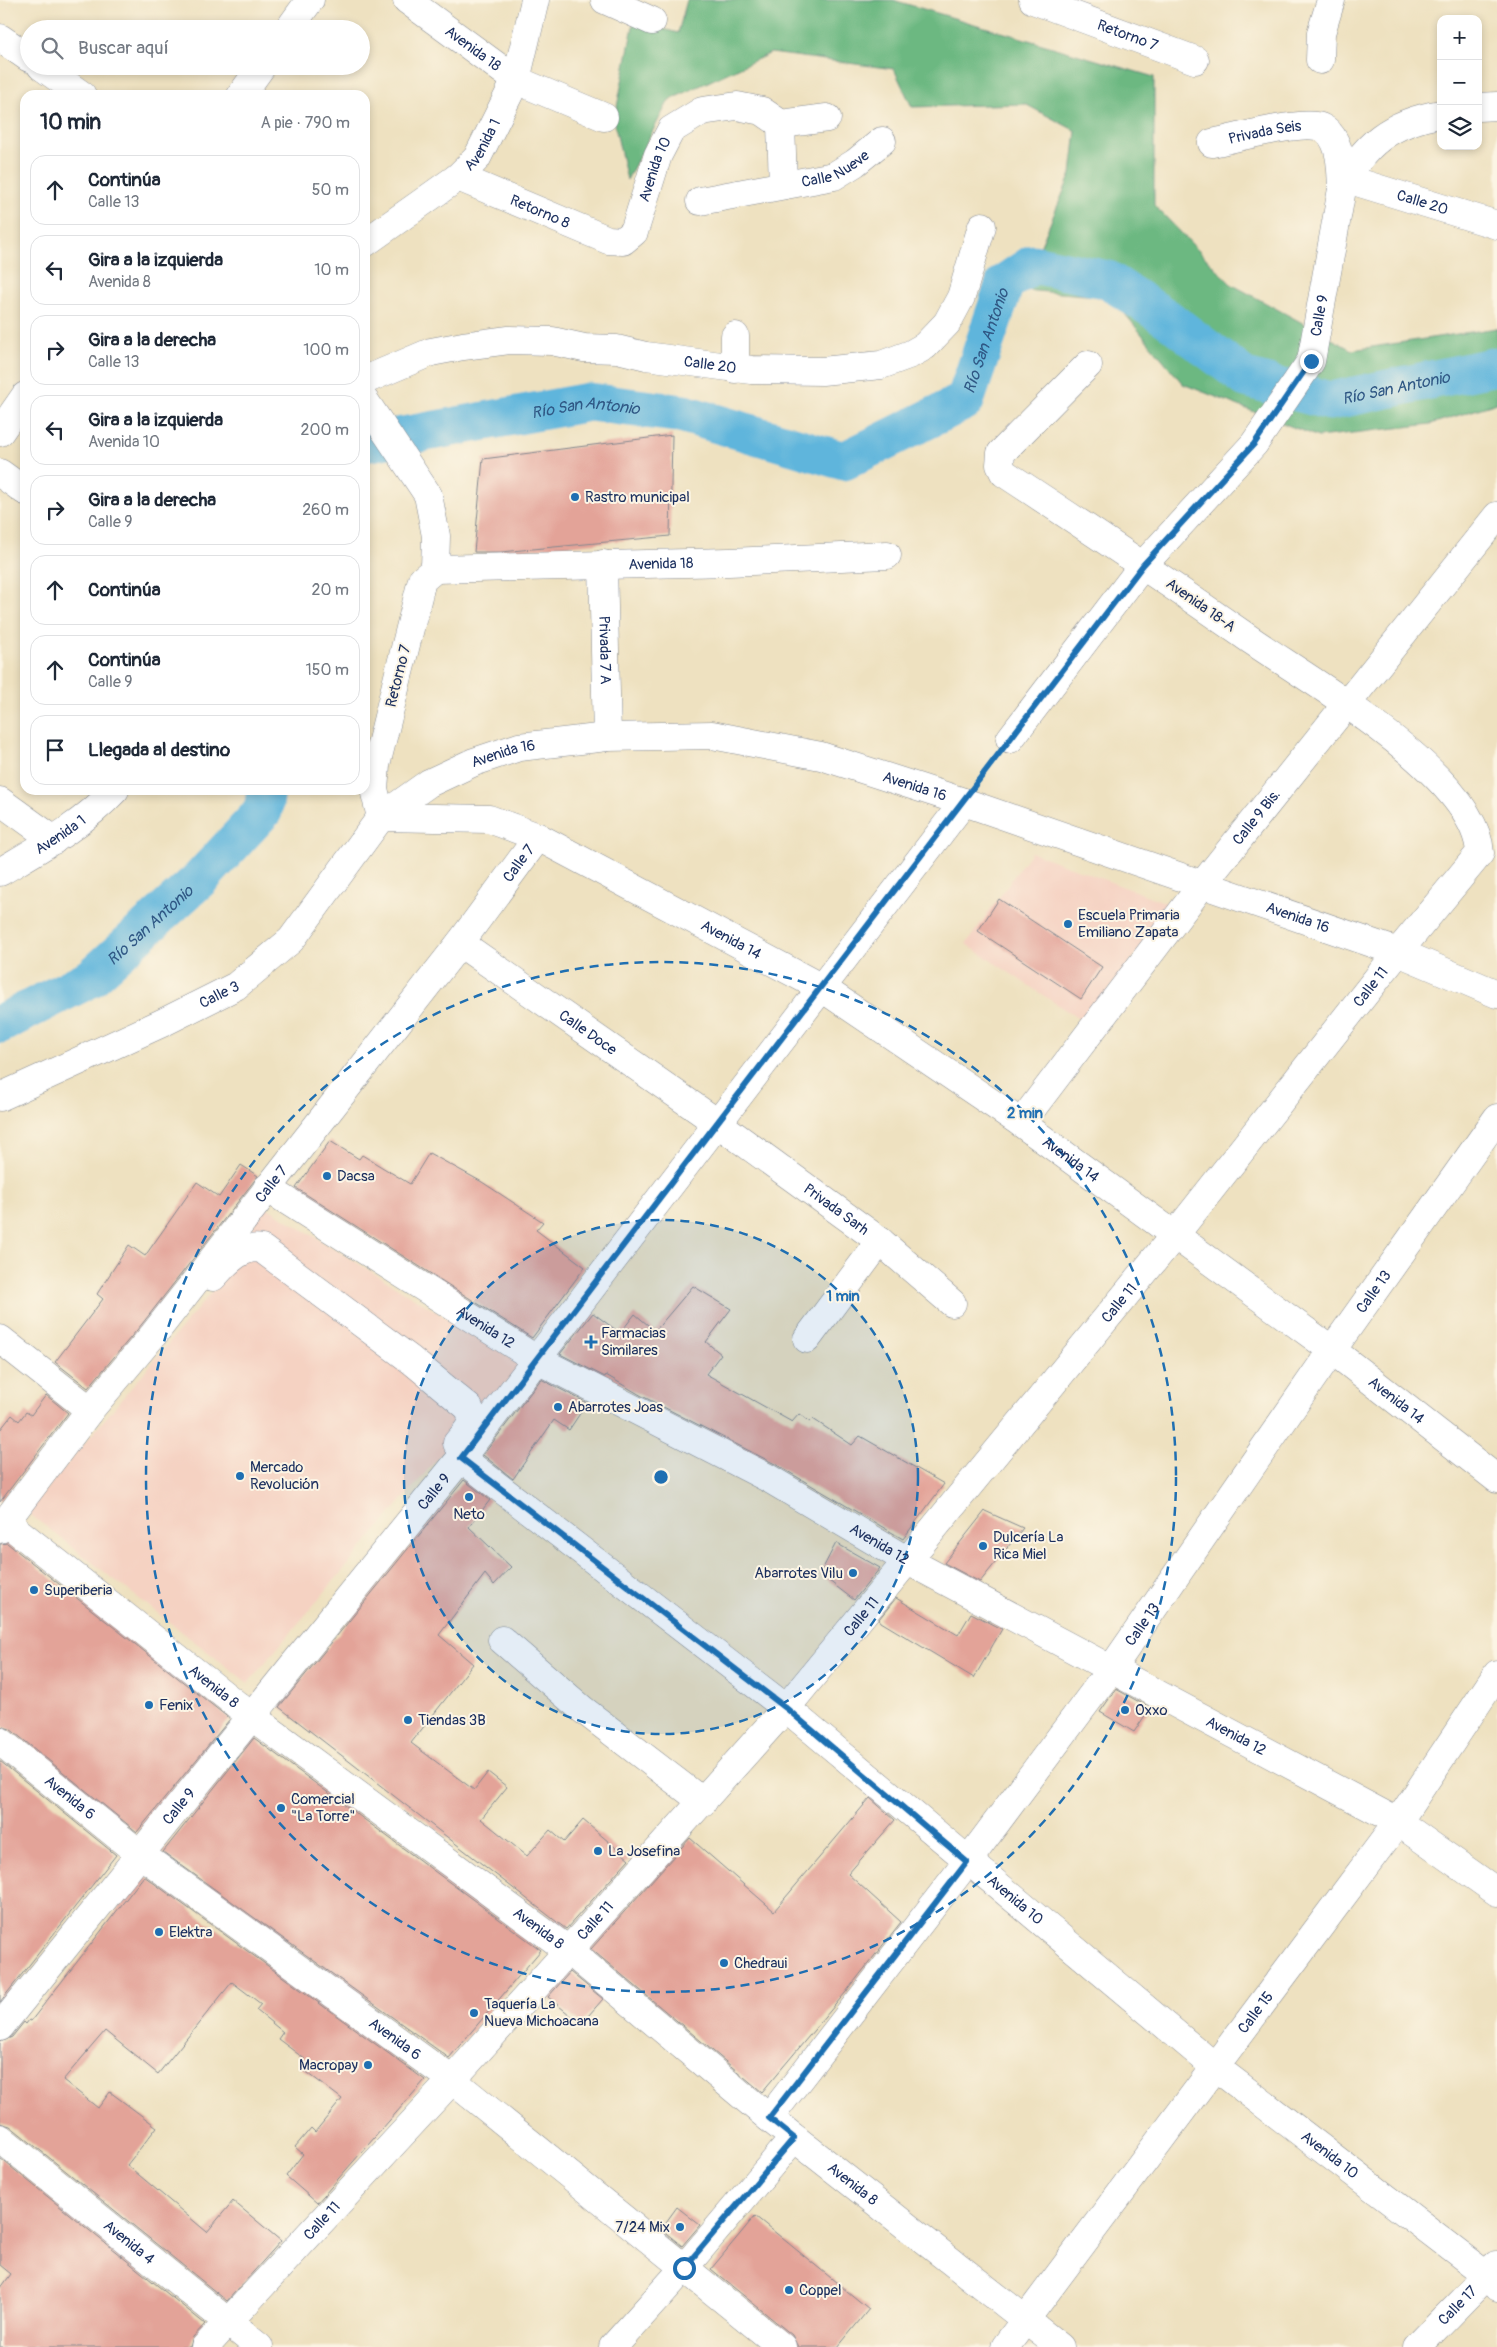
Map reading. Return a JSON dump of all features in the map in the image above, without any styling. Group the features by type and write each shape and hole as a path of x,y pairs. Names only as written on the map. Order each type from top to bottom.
{"street":[{"path":"296,20 310,0"},
{"name":"Avenida 18","path":"407,0 516,80 604,117"},
{"name":"Avenida 1","path":"370,239 458,177 477,158 516,80 536,0"},
{"path":"605,0 652,20"},
{"name":"Retorno 7","path":"1032,0 1195,60"},
{"path":"1320,60 1321,33 1331,0"},
{"path":"0,38 20,52"},
{"path":"54,75 75,90"},
{"path":"245,90 255,75"},
{"name":"Avenida 10","path":"623,241 634,232 658,155 671,130 702,111 737,106 762,111 781,124"},
{"path":"1482,107 1497,106"},
{"name":"Calle 9","path":"1010,739 1143,565 1254,444 1311,361 1347,178 1369,146 1395,127 1437,115"},
{"path":"781,124 827,118"},
{"name":"Calle Nueve","path":"781,124 783,185"},
{"name":"Privada Seis","path":"1212,143 1297,127 1317,126 1329,132 1347,178"},
{"name":"Calle Nueve","path":"700,201 834,176 855,163 882,141"},
{"name":"Retorno 8","path":"458,177 608,240 623,241"},
{"path":"1347,178 1497,207"},
{"name":"Calle 20","path":"1347,178 1497,225"},
{"name":"Calle 20","path":"370,378 431,352 509,340 552,341 584,348 617,348 646,356 736,368 822,371 858,368 898,359 925,346 947,322 961,296 982,226"},
{"path":"736,336 736,368"},
{"name":"Avenida 18-A","path":"1088,365 1001,453 1000,465 1004,473 1143,565 1387,732 1438,780 1457,801 1475,827 1479,839 1480,853"},
{"path":"0,432 20,403"},
{"path":"370,407 428,495 436,536 435,569"},
{"path":"0,472 20,487"},
{"name":"Calle 9 Bis.","path":"1021,1123 1202,885 1497,516"},
{"name":"Avenida 18","path":"435,569 729,562 887,555"},
{"name":"Privada 7 A","path":"603,564 607,738"},
{"name":"Retorno 7","path":"380,817 374,790 376,765 422,580 435,569"},
{"name":"Avenida 16","path":"380,817 429,784 474,762 520,748 607,738 703,735 722,737 821,756 964,802 1398,952 1497,994"},
{"name":"Avenida 1","path":"0,872 54,840 94,812 110,795"},
{"path":"0,801 54,840"},
{"name":"Calle 9","path":"0,2027 461,1458 716,1122 822,988 964,802"},
{"path":"380,817 489,819 538,836"},
{"name":"Calle 3","path":"0,1097 144,1032 236,986 291,940 380,817"},
{"name":"Avenida 14","path":"538,836 822,988 1021,1123 1332,1350 1497,1479"},
{"name":"Calle 7","path":"3,1525 90,1410 154,1334 460,943 538,836"},
{"name":"Calle 11","path":"205,2347 452,2080 786,1708 1174,1236 1398,952 1480,853"},
{"name":"Calle Doce","path":"460,943 716,1122"},
{"name":"Calle 13","path":"769,2118 967,1862 1112,1668 1332,1350 1497,1118"},
{"name":"Privada Sarh","path":"716,1122 880,1242 952,1303"},
{"name":"Avenida 12","path":"267,1188 536,1359 768,1478 908,1561 1398,1822 1497,1892"},
{"path":"807,1339 880,1242"},
{"path":"154,1334 165,1331 228,1260 249,1249 262,1249 411,1360 469,1408 473,1417 472,1423 427,1482 430,1495"},
{"path":"0,1339 90,1410"},
{"name":"Avenida 10","path":"461,1458 786,1708 967,1862 1214,2066 1494,2276"},
{"name":"Avenida 8","path":"3,1525 251,1716 568,1950 769,2118 1027,2319 1060,2347"},
{"path":"502,1640 582,1710 703,1802"},
{"name":"Calle 15","path":"1005,2347 1398,1822 1497,1674"},
{"name":"Avenida 6","path":"0,1741 140,1854 452,2080 782,2347"},
{"name":"Avenida 4","path":"0,2138 258,2347"},
{"path":"613,2347 684,2268 794,2138"},
{"name":"Calle 17","path":"1417,2347 1494,2276"}],"path":[{"path":"964,802 1010,739"}],"shaded area":[{"name":"Escuela Primaria Emiliano Zapata","path":"1031,852 1172,905 1085,1023 966,944"},
{"name":"Mercado Revolución","path":"263,1205 523,1365 458,1434 248,1683 27,1512 235,1264"}],"green space":[{"path":"687,0 893,0 1154,77 1154,205 1231,284 1352,350 1497,328 1497,403 1431,424 1318,437 1183,384 1111,297 1022,290 1071,174 1076,131 1025,104 912,107 894,69 771,53 669,100 627,180 614,122 634,21 678,33"}],"building":[{"name":"Rastro municipal","path":"672,435 670,536 501,552 474,552 483,459"},
{"path":"999,899 1102,967 1081,999 978,931"},
{"path":"330,1141 359,1159 362,1155 410,1184 429,1153 482,1182 543,1222 536,1230 585,1267 532,1338 296,1188"},
{"path":"241,1165 258,1176 142,1324 88,1388 55,1362 103,1299 97,1294 129,1245 145,1256 197,1182 219,1197"},
{"path":"693,1286 731,1309 706,1342 721,1354 706,1374 792,1422 799,1414 810,1422 813,1419 852,1445 860,1436 944,1484 903,1539 775,1464 642,1396 606,1375 605,1377 560,1354 593,1313 620,1333 635,1314 655,1331"},
{"path":"541,1379 587,1403 569,1430 554,1420 513,1479 483,1455"},
{"path":"46,1395 68,1413 0,1502 0,1430 12,1415 19,1421 26,1412 31,1415"},
{"path":"464,1480 490,1500 469,1527 511,1567 494,1585 485,1574 439,1635 473,1664 411,1743 474,1790 488,1772 507,1787 481,1819 527,1856 550,1830 564,1842 583,1820 629,1859 566,1929 279,1707"},
{"name":"Dulcería La Rica Miel","path":"985,1511 1023,1528 980,1582 944,1563"},
{"path":"7,1543 230,1719 137,1832 10,1729 0,1726 0,1544"},
{"name":"Abarrotes Vilu","path":"836,1543 880,1568 854,1600 820,1574"},
{"path":"896,1598 958,1635 971,1613 1002,1629 974,1678 881,1622 879,1619"},
{"name":"Oxxo","path":"1116,1689 1150,1708 1134,1732 1100,1712"},
{"path":"254,1738 541,1950 449,2058 163,1852"},
{"path":"0,1761 116,1855 0,2002"},
{"name":"Chedraui","path":"870,1798 895,1820 848,1874 901,1922 846,1992 762,2092 591,1949 690,1838 774,1911"},
{"path":"144,1876 425,2080 317,2203 286,2176 303,2154 295,2147 311,2128 315,2132 342,2099 300,2067 306,2060 278,2039 283,2032 256,2010 261,2004 232,1982 158,2074 105,2031 63,2080 98,2108 110,2092 157,2127 127,2165 207,2232 233,2201 281,2241 227,2301 10,2126 0,2123 0,2042 12,2037 24,2022 26,2024 29,2020 31,2021"},
{"path":"570,1972 603,1999 581,2024 548,1997"},
{"path":"0,2158 205,2324 193,2337 190,2347 0,2347 0,2289 11,2274 0,2265"},
{"name":"7/24 Mix","path":"677,2207 700,2225 682,2246 661,2229"},
{"name":"Coppel","path":"755,2216 869,2309 838,2347 798,2347 792,2335 711,2269"}],"waterway":[{"name":"Río San Antonio","path":"370,442 589,402 684,414 844,461 965,401 1005,283 1033,264 1108,280 1168,319 1246,378 1330,401 1497,366"},
{"name":"Río San Antonio","path":"0,1024 91,978 200,879 263,811 265,795"}],"place":[{"name":"Rastro municipal","path":"575,497"},
{"name":"Escuela Primaria Emiliano Zapata","path":"1068,924"},
{"name":"Dacsa","path":"327,1176"},
{"name":"Farmacias Similares","path":"591,1342"},
{"name":"Abarrotes Joas","path":"558,1407"},
{"name":"Mercado Revolución","path":"240,1476"},
{"name":"Neto","path":"469,1497"},
{"name":"Dulcería La Rica Miel","path":"983,1546"},
{"name":"Abarrotes Vilu","path":"853,1573"},
{"name":"Superiberia","path":"34,1590"},
{"name":"Fenix","path":"149,1705"},
{"name":"Oxxo","path":"1125,1710"},
{"name":"Tiendas 3B","path":"408,1720"},
{"name":"Comercial \"La Torre\"","path":"281,1808"},
{"name":"La Josefina","path":"598,1851"},
{"name":"Elektra","path":"159,1932"},
{"name":"Chedraui","path":"724,1963"},
{"name":"Taquería La Nueva Michoacana","path":"474,2013"},
{"name":"Macropay","path":"368,2065"},
{"name":"7/24 Mix","path":"680,2227"},
{"name":"Coppel","path":"789,2290"}],"route":[{"path":"684,2268 794,2138 769,2118 967,1862 786,1708 461,1458 716,1122 822,988 1143,565 1254,444 1311,361"}]}
